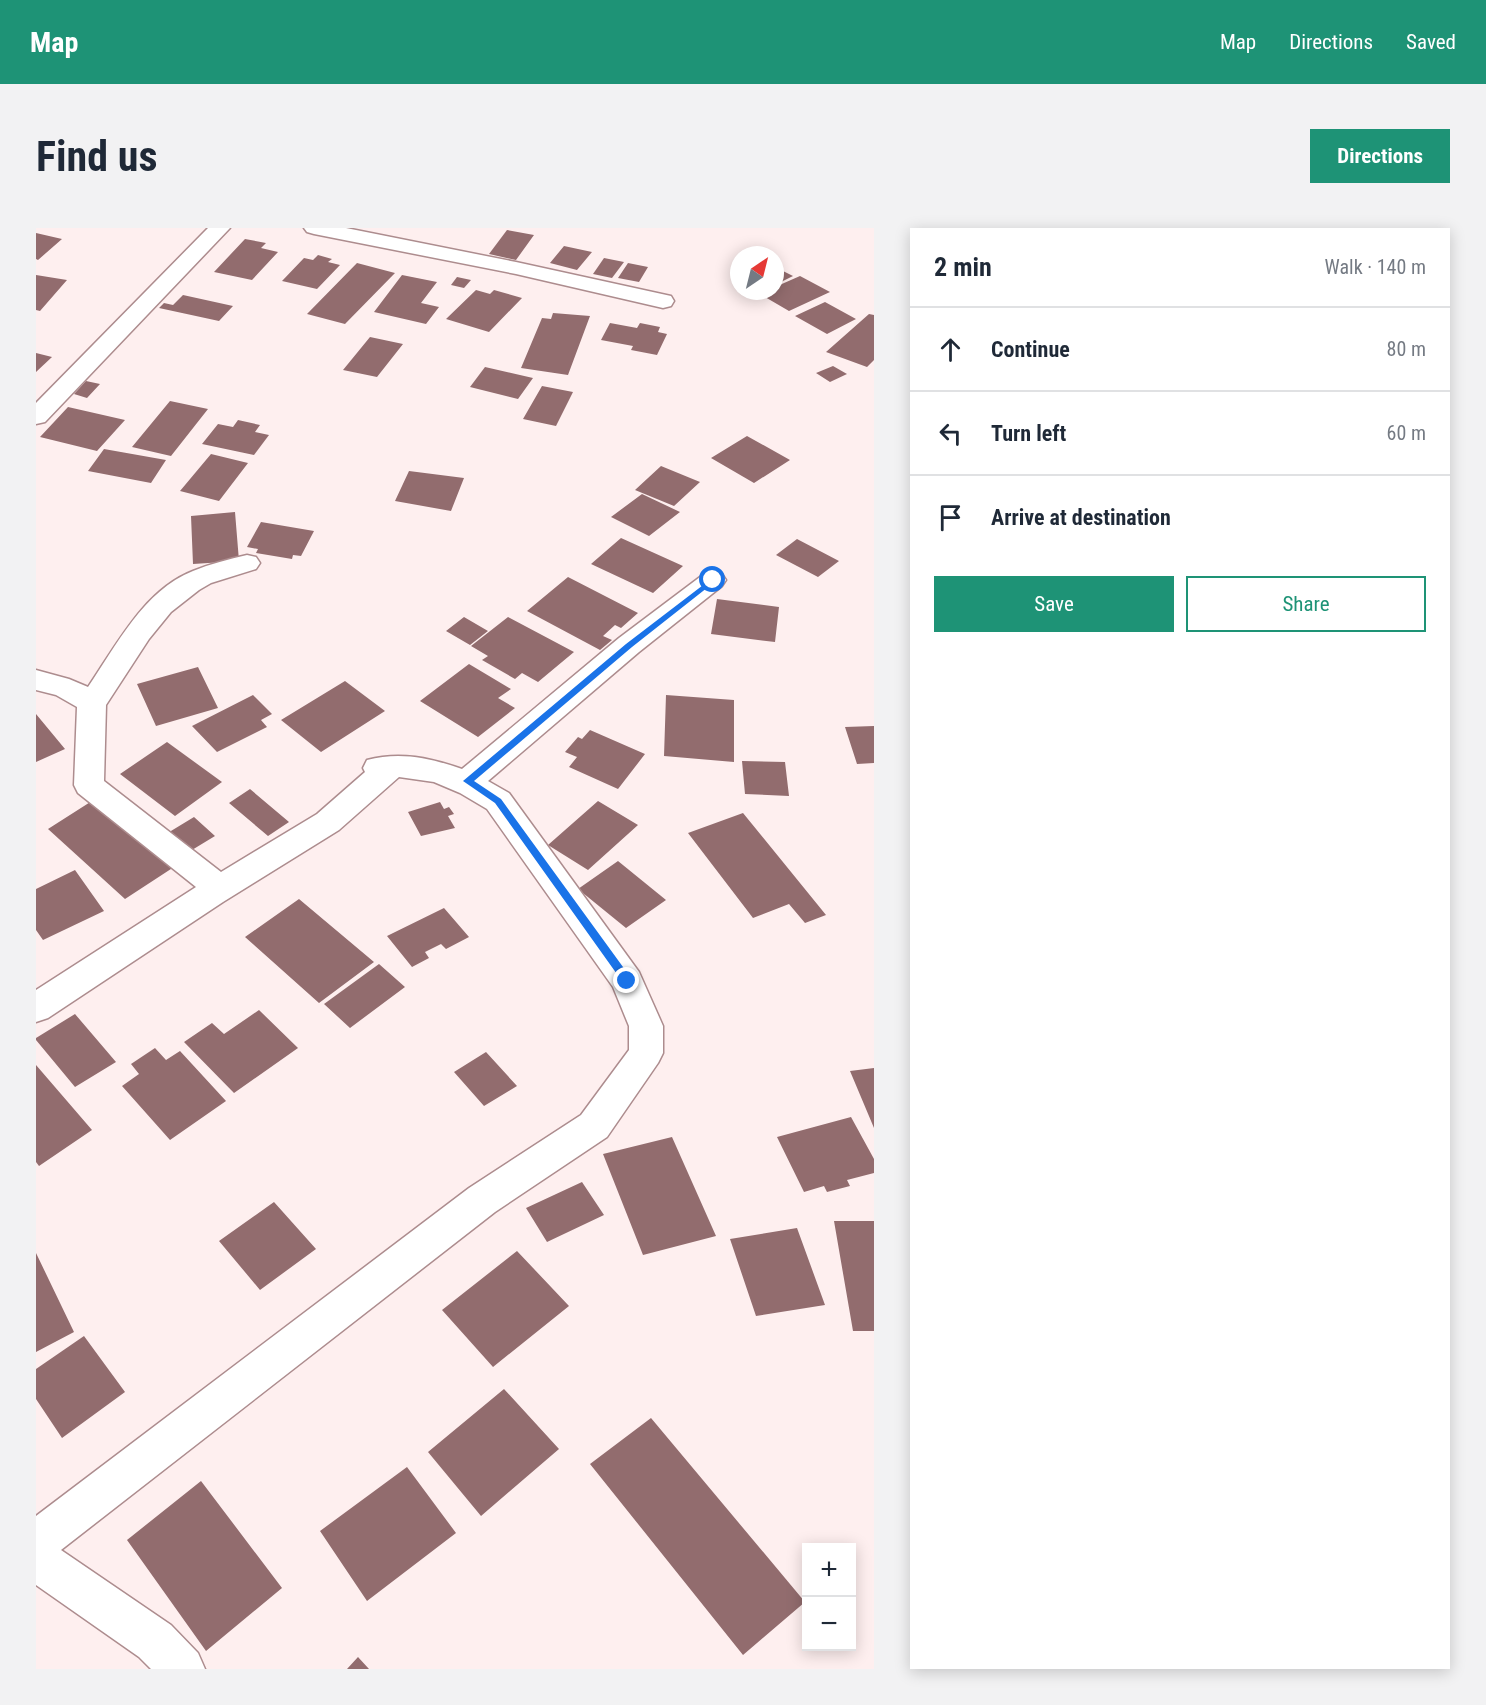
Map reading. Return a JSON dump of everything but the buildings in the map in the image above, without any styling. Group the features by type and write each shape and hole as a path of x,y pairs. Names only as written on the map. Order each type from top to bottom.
{"street":[{"path":"36,417 220,228"},
{"path":"314,228 526,270 663,301"},
{"path":"220,889 89,785 92,704 139,633 161,606 202,577 246,563"},
{"path":"468,781 629,645 713,580"},
{"path":"36,680 71,689 92,704"},
{"path":"36,1008 328,822 393,766 378,768 392,765 424,767 468,781 498,801 627,981 646,1026 646,1053 594,1126 482,1200 36,1543"},
{"path":"36,1559 155,1641 182,1669"}],"route":[{"path":"627,981 498,801 468,781 629,645 713,580"}]}
